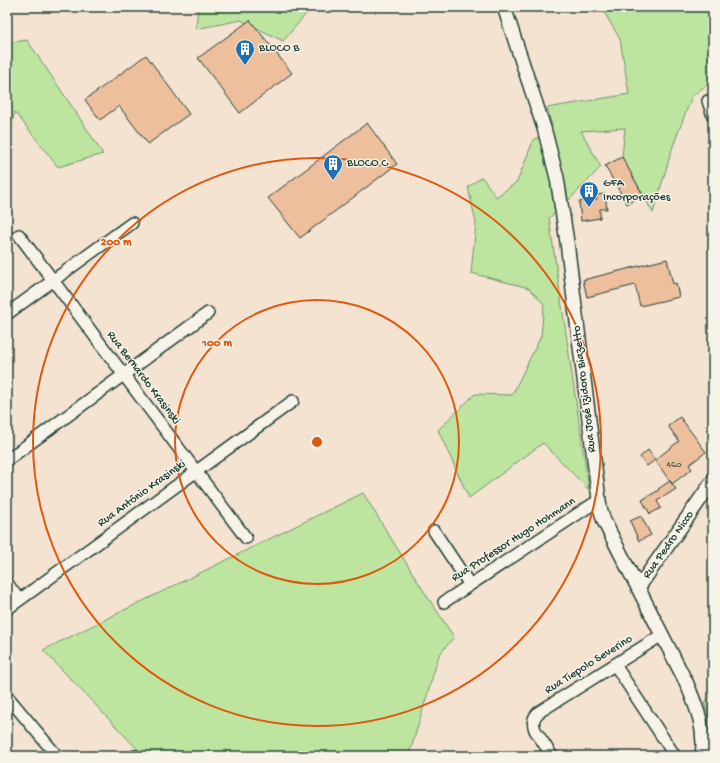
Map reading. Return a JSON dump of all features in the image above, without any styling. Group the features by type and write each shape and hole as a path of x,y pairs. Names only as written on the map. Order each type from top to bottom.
{"street":[{"name":"Rua José Izidoro Biazetto","path":"504,7 544,128 557,178 568,250 600,508 604,521 687,684 696,705 703,736 702,756"},
{"path":"708,101 713,116"},
{"path":"7,314 132,223"},
{"name":"Rua Bernardo Krasinski","path":"19,234 246,538"},
{"path":"7,460 208,313"},
{"name":"Rua Antônio Krasinski","path":"7,609 293,400"},
{"name":"Rua Pedro Nicco","path":"638,588 713,481"},
{"name":"Rua Professor Hugo Hohmann","path":"444,602 599,500"},
{"path":"434,531 470,585"},
{"path":"7,583 19,600"},
{"name":"Rua Tiepolo Severino","path":"552,756 535,730 533,720 535,716 539,712 662,636"},
{"path":"615,665 675,756"},
{"path":"7,696 56,756"}],"green space":[{"path":"198,7 312,7 283,41 241,20 196,29"},
{"path":"601,7 713,7 713,80 692,96 673,146 653,213 622,157 625,128 581,131 601,167 549,218 589,490 543,443 469,498 438,430 475,394 512,395 541,336 544,304 529,288 471,273 476,223 468,187 482,177 496,197 517,182 533,141 552,126 547,108 629,94 620,39"},
{"path":"27,40 103,154 58,167 15,112 7,140 7,43"},
{"path":"363,493 454,637 439,655 412,746 407,756 144,756 43,650"},
{"path":"713,695 713,756 711,756 711,729 704,702"}],"building":[{"name":"BLOCO B","path":"250,20 292,73 240,113 198,58"},
{"path":"146,55 189,114 148,144 119,106 100,120 85,100"},
{"name":"BLOCO C","path":"367,123 397,164 300,238 268,198"},
{"path":"622,157 643,195 627,204 605,166"},
{"name":"GFA Incorporações","path":"605,194 607,209 600,209 600,218 581,221 579,202 597,199 596,195"},
{"path":"667,259 673,284 676,283 679,297 640,306 635,285 587,297 583,280"},
{"path":"680,417 706,452 689,465 692,469 672,484 655,460 679,441 668,426"},
{"path":"648,450 655,460 647,466 640,457"},
{"path":"670,481 676,489 657,501 661,508 650,514 642,500 659,490 658,489"},
{"path":"641,516 651,535 639,541 630,521"}],"place":[{"name":"BLOCO B","path":"245,66"},
{"name":"BLOCO C","path":"333,181"},
{"name":"GFA Incorporações","path":"589,208"}]}
